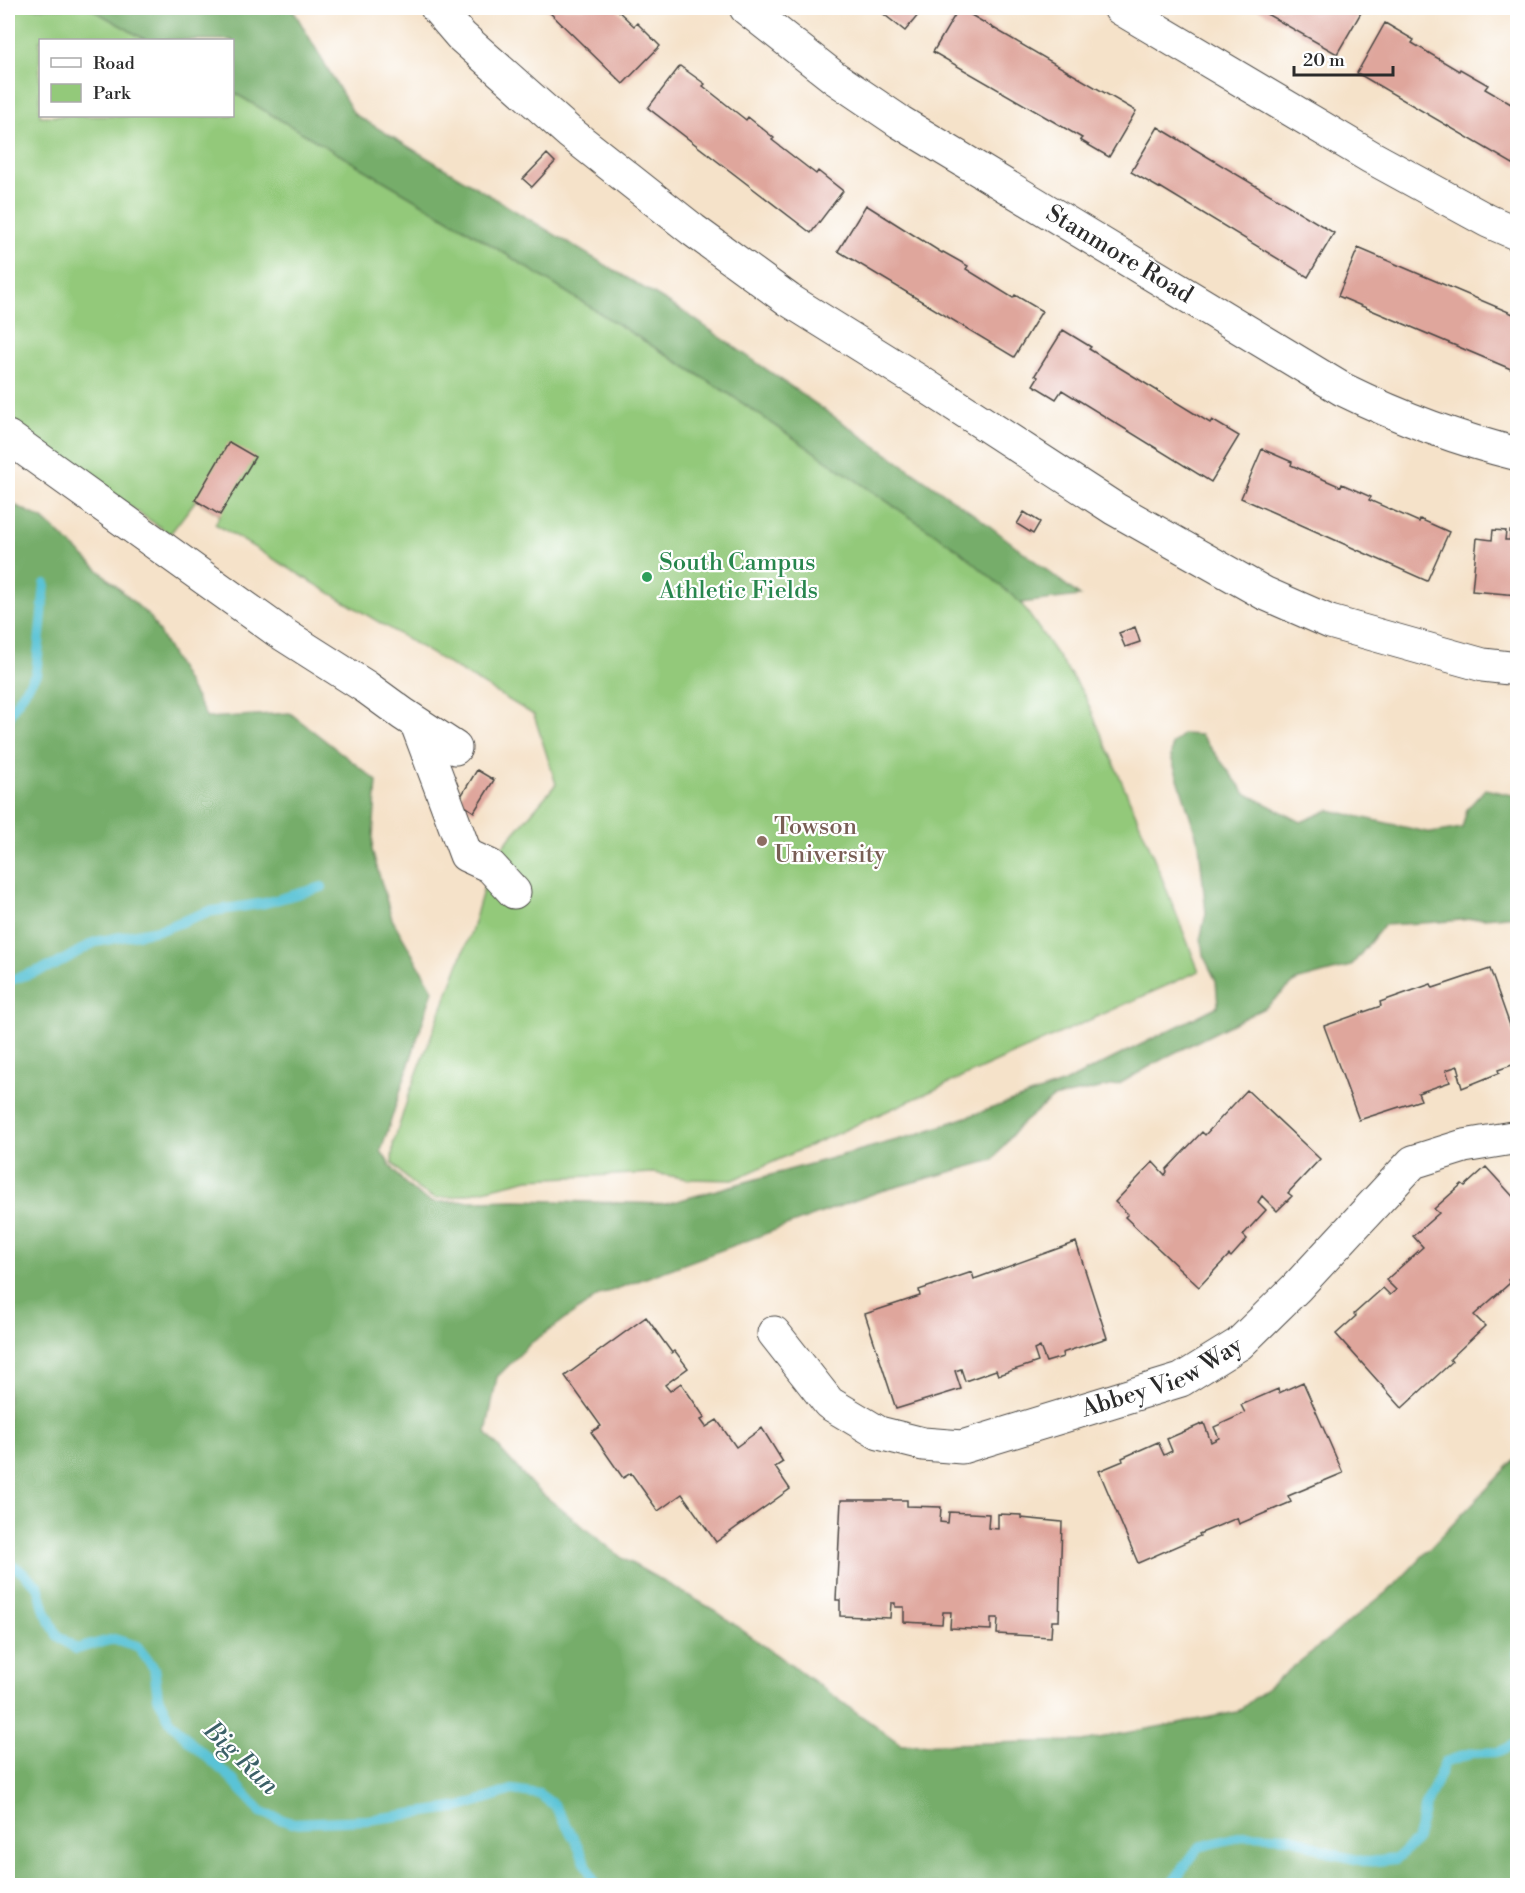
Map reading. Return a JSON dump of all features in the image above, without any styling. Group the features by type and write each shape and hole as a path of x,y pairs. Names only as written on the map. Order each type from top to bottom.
{"street":[{"path":"437,8 461,36 570,132 712,244 789,300 1115,509 1264,593 1330,622 1483,665 1518,669"},
{"name":"Stanmore Road","path":"746,8 835,78 900,122 1342,389 1444,434 1518,454"},
{"path":"1119,8 1371,157 1488,221 1518,234"},
{"path":"8,437 278,631 366,687 455,748"},
{"path":"417,724 466,855 490,866 514,892"},
{"name":"Abbey View Way","path":"774,1333 829,1402 879,1433 923,1444 962,1447 1180,1380 1239,1344 1296,1288 1413,1162 1464,1146 1518,1137"}],"green space":[{"name":"South Campus Athletic Fields","path":"8,8 90,8 144,39 39,39 39,117 234,117 234,93 464,228 729,394 960,551 1021,603 1084,694 1146,838 1199,971 733,1180 688,1179 654,1173 529,1179 455,1197 435,1198 419,1190 392,1162 393,1145 409,1094 472,929 490,866 498,852 556,784 534,715 215,524 220,515 196,500 170,534 8,423"},
{"path":"90,8 292,8 354,114 687,314 982,520 1080,596 1021,603 960,551 729,394 464,228 234,93 234,39 144,39"},
{"path":"8,502 43,519 151,618 207,718 290,713 377,781 372,850 392,919 433,990 381,1151 409,1187 432,1202 516,1200 666,1204 915,1135 1064,1083 1218,1006 1216,981 1203,955 1201,936 1206,913 1199,844 1171,757 1172,744 1183,734 1201,735 1245,793 1301,822 1329,810 1431,833 1462,828 1467,809 1485,789 1517,796 1517,915 1384,925 1351,966 1296,981 1266,1007 1168,1056 1119,1084 1053,1098 1018,1127 993,1160 878,1192 600,1295 531,1343 497,1377 486,1433 535,1488 622,1558 714,1610 902,1745 1083,1741 1237,1712 1394,1586 1517,1457 1517,1885 8,1885"}],"building":[{"path":"545,8 615,8 634,26 637,23 660,46 623,84"},
{"path":"876,8 924,8 905,31"},
{"path":"959,8 1136,111 1109,157 1080,140 1082,138 933,52"},
{"path":"1256,8 1358,8 1362,11 1337,54"},
{"path":"1385,23 1414,40 1412,43 1488,85 1485,89 1518,108 1518,167 1357,73"},
{"path":"680,66 705,84 703,86 746,120 748,117 774,138 772,140 816,174 818,171 843,191 811,233 648,108"},
{"path":"1158,127 1334,233 1308,277 1160,187 1131,172"},
{"path":"547,154 555,162 532,187 523,179"},
{"path":"866,205 942,253 968,266 966,269 1013,298 1015,295 1042,311 1014,357 838,251"},
{"path":"1358,248 1518,316 1518,372 1338,296"},
{"path":"1063,330 1091,347 1089,349 1210,423 1212,420 1239,436 1211,482 1062,390 1056,399 1033,385 1038,377 1035,375"},
{"path":"229,442 255,457 220,515 195,500"},
{"path":"1262,449 1292,462 1291,465 1341,487 1342,484 1371,497 1369,500 1419,522 1420,519 1449,532 1427,581 1241,498"},
{"path":"1024,512 1040,522 1033,534 1017,524"},
{"path":"1493,530 1506,531 1505,540 1510,540 1510,531 1518,532 1518,595 1472,591 1477,538 1492,540"},
{"path":"1135,627 1140,642 1125,647 1119,633"},
{"path":"477,770 494,780 474,812 458,801"},
{"path":"1490,969 1518,1048 1518,1063 1462,1088 1458,1066 1446,1070 1450,1082 1418,1093 1421,1100 1359,1120 1324,1026 1381,1006 1380,1002 1431,984 1433,988"},
{"path":"1247,1090 1320,1159 1288,1193 1292,1196 1277,1211 1262,1196 1258,1202 1266,1210 1243,1235 1247,1239 1199,1287 1125,1217 1128,1214 1115,1202 1153,1162 1165,1175 1166,1170 1202,1132 1205,1135"},
{"path":"1486,1167 1518,1202 1518,1272 1508,1280 1510,1283 1474,1315 1485,1326 1450,1359 1452,1362 1402,1408 1336,1334 1383,1288 1390,1295 1396,1290 1386,1280 1423,1247 1413,1236 1439,1213 1434,1209 1462,1184 1465,1186"},
{"path":"1076,1242 1107,1338 1062,1353 1063,1357 1046,1362 1040,1347 1034,1350 1038,1362 998,1375 996,1370 965,1381 961,1369 955,1371 961,1389 896,1409 865,1314 920,1296 919,1290 972,1272 974,1279"},
{"path":"646,1317 672,1353 675,1351 688,1368 665,1385 670,1391 681,1383 705,1418 701,1420 706,1427 717,1420 736,1447 762,1428 783,1462 775,1467 790,1489 716,1542 682,1494 658,1511 631,1473 623,1478 591,1432 601,1426 565,1376"},
{"path":"1303,1382 1343,1473 1288,1496 1291,1502 1239,1524 1237,1518 1138,1563 1099,1471 1158,1442 1164,1455 1172,1451 1167,1439 1204,1423 1211,1442 1219,1438 1214,1427 1245,1413 1241,1405 1278,1389 1279,1393"},
{"path":"841,1500 907,1500 907,1506 941,1507 940,1522 948,1523 949,1512 989,1514 988,1528 998,1529 998,1514 1021,1515 1021,1518 1062,1522 1059,1621 1052,1621 1051,1637 997,1634 998,1618 991,1618 991,1630 950,1628 951,1612 943,1612 942,1624 904,1622 904,1607 895,1607 895,1603 891,1603 890,1618 840,1616 840,1600 836,1600"}],"waterway":[{"path":"8,720 10,713 36,674 45,584"},
{"path":"8,981 55,965 95,942 163,929 207,912 265,903 322,887"},
{"name":"Big Run","path":"8,1566 17,1568 38,1586 45,1611 57,1635 76,1649 114,1639 137,1646 154,1668 158,1697 170,1721 231,1778 261,1812 291,1823 368,1820 461,1807 512,1790 539,1794 554,1805 575,1840 596,1886"},
{"name":"Big Run","path":"1170,1886 1199,1847 1246,1835 1292,1837 1333,1854 1367,1862 1396,1859 1416,1841 1425,1807 1445,1762 1471,1753 1499,1752 1518,1743"}],"place":[{"name":"South Campus Athletic Fields","path":"647,577"},
{"name":"Towson University","path":"762,841"}]}
